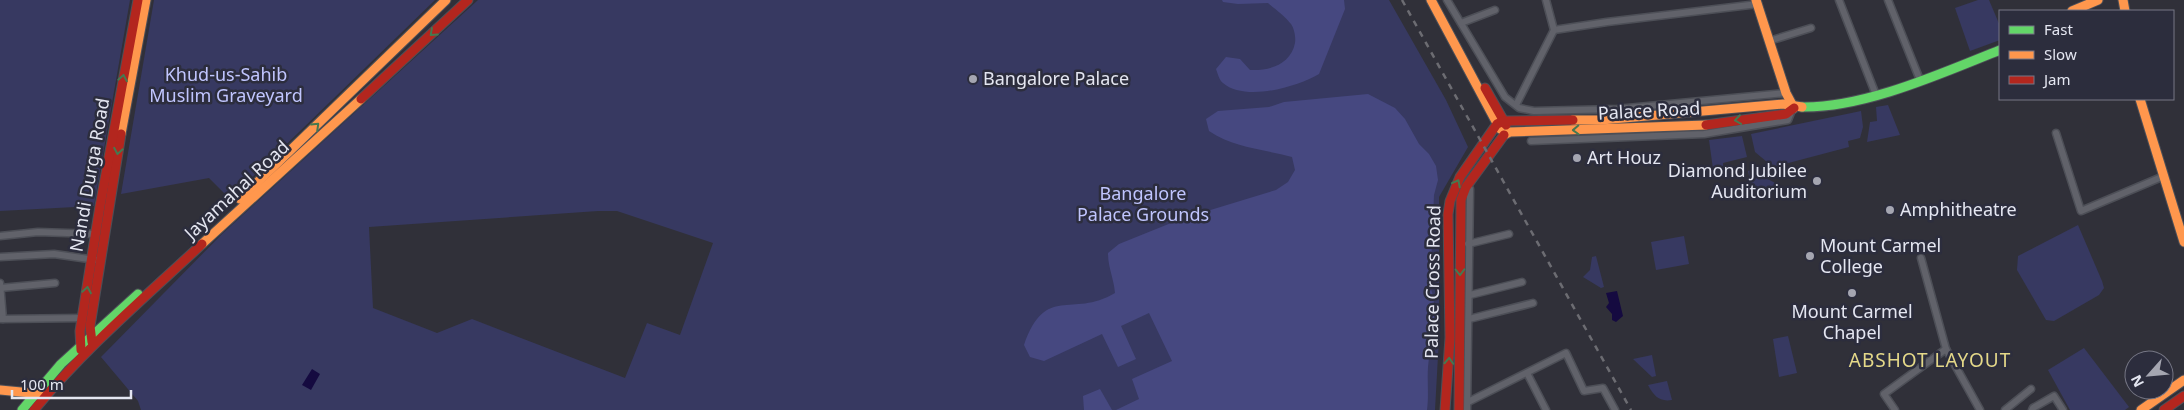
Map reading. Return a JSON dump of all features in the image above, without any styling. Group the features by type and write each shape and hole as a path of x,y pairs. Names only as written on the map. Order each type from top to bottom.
{"street":[{"name":"Nandi Durga Road","path":"91,341 96,234 138,0"},
{"name":"Nandi Durga Road","path":"82,351 83,318 146,0"},
{"name":"Jayamahal Road","path":"22,410 34,406 46,396 91,341 446,0"},
{"name":"Jayamahal Road","path":"91,341 468,0"},
{"path":"1431,0 1507,134"},
{"path":"1437,0 1500,123"},
{"path":"1447,0 1505,98 1516,105 1534,111 1617,109 1786,93"},
{"path":"1516,105 1554,30 1546,0"},
{"path":"1839,0 1876,94"},
{"path":"1888,0 1920,80"},
{"path":"2074,10 2087,1 2098,0"},
{"path":"1531,141 1658,137 1726,132 1788,120 1794,108 1786,93 1757,2 1554,30"},
{"path":"1461,23 1495,10"},
{"path":"1769,41 1811,28"},
{"name":"Palace Road","path":"1500,123 1601,120 1783,104 1794,108 1822,106 1876,94 1920,80 1999,50"},
{"path":"2140,100 2184,242"},
{"name":"Palace Road","path":"1507,134 1692,127 1786,114 1794,108"},
{"name":"Palace Cross Road","path":"1446,410 1450,338 1450,197 1456,182 1500,123"},
{"path":"2056,133 2081,211 2164,176"},
{"name":"Palace Cross Road","path":"1459,410 1461,200 1466,187 1507,134"},
{"path":"1472,161 1481,167"},
{"path":"1468,410 1470,188"},
{"path":"0,236 38,232 96,234"},
{"path":"1468,244 1509,234"},
{"path":"0,257 54,254 96,260"},
{"path":"1921,258 1946,349 1980,410"},
{"path":"0,288 55,282"},
{"path":"1470,295 1522,282"},
{"path":"0,283 1,319 83,318"},
{"path":"1469,319 1533,303"},
{"path":"1895,410 1884,394 1946,349"},
{"name":"Jayamahal Road","path":"34,406 37,392 50,375 82,351"},
{"path":"1468,402 1566,353 1584,391 1603,388 1615,410"},
{"path":"1527,372 1546,410"},
{"path":"2140,410 2184,380"},
{"path":"0,390 37,392 46,396"},
{"path":"2004,410 2031,390"},
{"path":"12,392 34,406"},
{"path":"2032,410 2054,396 2063,410"},
{"path":"2164,410 2184,396"},
{"path":"2164,410 2184,402"}],"green space":[{"name":"Khud-us-Sahib Muslim Graveyard","path":"0,0 130,0 94,206 0,211"},
{"name":"Khud-us-Sahib Muslim Graveyard","path":"154,0 435,0 230,199 209,178 121,194"},
{"name":"Bangalore Palace Grounds","path":"478,0 1389,0 1446,100 1468,147 1439,197 1439,338 1435,410 141,410 138,401 101,357 222,234","holes":["617,211 713,243 680,335 647,323 625,378 472,319 437,333 373,308 369,227"]},
{"path":"1978,0 1989,0 1999,24 1999,40 1970,51 1955,8"},
{"path":"1888,105 1900,135 1867,142 1870,122 1877,121 1876,107"},
{"path":"1861,111 1863,127 1860,138 1848,141 1849,147 1773,167 1755,152 1751,134"},
{"path":"1742,136 1747,157 1723,163 1723,166 1713,169 1709,140"},
{"path":"1752,170 1775,183 1776,188 1753,194 1748,171"},
{"path":"2078,225 2104,288 2099,295 2054,321 2046,320 2017,270 2018,256"},
{"path":"1684,236 1689,264 1656,270 1651,242"},
{"path":"1596,256 1604,287 1601,288 1583,277 1590,270 1592,257"},
{"path":"1788,336 1797,373 1779,377 1773,339"},
{"path":"2084,348 2129,407 2125,410 2070,410 2048,370"},
{"path":"1652,355 1656,376 1652,377 1633,359"},
{"path":"1667,381 1672,400 1660,399 1652,392 1648,385"}],"shaded area":[{"path":"1222,0 1344,0 1345,9 1319,74 1285,88 1257,92 1233,89 1223,83 1216,69 1226,57 1240,59 1250,70 1265,69 1278,65 1293,50 1295,38 1292,26 1283,15 1268,3 1238,4 1223,2"},
{"path":"1368,94 1395,108 1405,119 1419,144 1429,154 1436,166 1438,180 1434,195 1430,287 1434,305 1434,326 1428,367 1427,410 1116,410 1139,399 1132,379 1172,361 1149,313 1121,326 1136,359 1118,367 1102,334 1044,361 1030,357 1024,345 1032,326 1041,314 1051,308 1099,300 1115,293 1108,253 1119,244 1181,219 1276,190 1288,182 1295,170 1292,157 1228,141 1209,131 1206,119 1218,111 1269,107 1284,102"},
{"path":"1617,291 1623,316 1616,322 1612,320 1612,314 1606,307 1609,303 1606,293"},
{"path":"312,369 320,374 311,390 302,385"},
{"path":"1100,389 1112,410 1084,410 1083,396"}],"railway":[{"path":"1402,0 1631,410"}],"traffic: fast":[{"path":"1802,107 1851,102 1903,88 1999,50"},
{"path":"22,410 61,364 138,294"}],"traffic: slow":[{"path":"121,134 146,0"},
{"path":"240,199 446,0"},
{"path":"1431,0 1500,129"},
{"path":"1756,0 1786,93 1794,108"},
{"path":"2074,10 2098,0"},
{"path":"2123,0 2125,10"},
{"path":"202,244 361,99"},
{"path":"2140,100 2184,242"},
{"path":"1573,120 1601,120 1783,104 1802,107"},
{"path":"1504,135 1510,132 1706,125"},
{"path":"2141,410 2184,380"},
{"path":"0,390 42,394"}],"traffic: jam":[{"path":"81,350 80,331 100,206 138,0"},
{"path":"361,99 468,0"},
{"path":"1485,88 1506,125"},
{"path":"1706,125 1786,114 1794,108"},
{"path":"1445,410 1450,338 1448,214 1450,201 1460,177 1497,124 1504,121 1573,120"},
{"path":"92,342 90,326 121,134"},
{"path":"1459,410 1461,200 1466,187 1504,135"},
{"path":"34,410 94,345 202,244"},
{"path":"2164,410 2184,396"}],"place":[{"name":"Bangalore Palace","path":"973,79"},
{"name":"Art Houz","path":"1577,158"},
{"name":"Diamond Jubilee Auditorium","path":"1817,181"},
{"name":"Amphitheatre","path":"1890,210"},
{"name":"Mount Carmel College","path":"1810,256"},
{"name":"Mount Carmel Chapel","path":"1852,293"}],"district":[{"name":"ABSHOT LAYOUT","path":"1930,360"}]}
